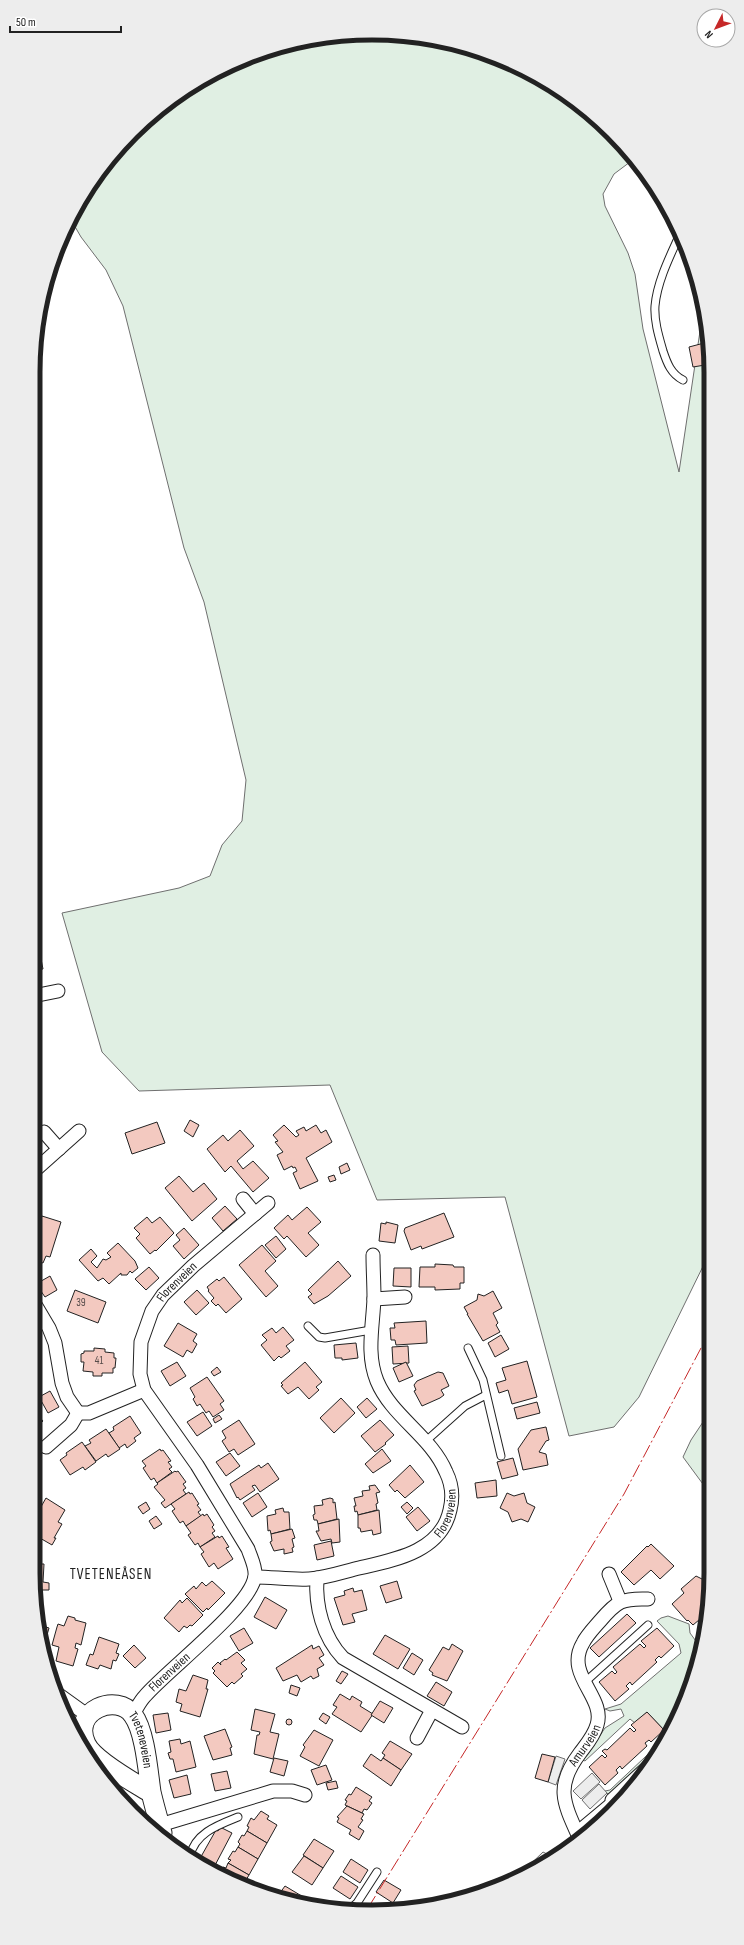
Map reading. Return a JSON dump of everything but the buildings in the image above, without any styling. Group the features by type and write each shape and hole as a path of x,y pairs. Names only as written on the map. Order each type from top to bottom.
{"street":[{"path":"40,995 58,991"},
{"path":"40,1166 79,1131"},
{"path":"44,1132 59,1149"},
{"path":"243,1199 255,1214"},
{"name":"Florenveien","path":"133,1714 145,1696 223,1622 245,1596 255,1577 254,1564 248,1549 197,1465 144,1390 140,1374 141,1342 152,1311 163,1295 193,1266 268,1203"},
{"name":"Florenveien","path":"255,1577 317,1578 405,1556 422,1548 438,1534 448,1520 452,1498 447,1473 440,1459 426,1441 394,1407 378,1382 371,1360 371,1330 374,1299 373,1255"},
{"path":"374,1299 405,1297"},
{"path":"40,1313 49,1328 55,1343 62,1384 67,1397 78,1413"},
{"path":"78,1413 89,1413 144,1390"},
{"path":"46,1446 71,1425 78,1413"},
{"path":"609,1574 620,1601 630,1598 648,1599"},
{"path":"317,1578 316,1591 320,1612 329,1640 336,1651 357,1668 462,1727"},
{"name":"Amurveien","path":"577,1834 566,1803 563,1784 567,1772 591,1738 598,1725 598,1712 578,1668 578,1656 582,1643 611,1608 620,1601"},
{"path":"64,1699 87,1714"},
{"name":"Tveteneveien","path":"86,1741 83,1727 87,1714 100,1707 113,1704 124,1708 133,1714 139,1727 151,1793 161,1829"},
{"path":"416,1738 432,1710"},
{"name":"Tveteneveien","path":"105,1770 151,1793"},
{"path":"612,1800 624,1789"},
{"path":"161,1829 272,1791 292,1791 305,1795"}],"lane":[{"path":"677,241 658,291 655,306 656,323 667,362 675,376 683,380"},
{"path":"308,1326 319,1337 325,1338 371,1330"},
{"path":"468,1348 479,1369 501,1456"},
{"path":"426,1441 465,1406 486,1395"},
{"path":"584,1683 648,1625"},
{"path":"578,1833 612,1800"},
{"path":"192,1852 195,1844 212,1828 238,1817"},
{"path":"357,1904 377,1872"}],"green space":[{"path":"372,40 415,43 458,51 499,65 538,84 574,109 607,137 629,163 614,174 603,194 605,206 628,253 635,274 643,329 679,472 701,327 703,350 704,1264 639,1397 614,1427 569,1436 505,1197 377,1200 330,1085 139,1091 102,1052 62,913 179,888 210,876 222,845 242,821 246,780 204,602 184,548 123,306 106,270 81,237 74,225 84,206 122,153 153,122 206,84 245,65 286,51 329,43"},
{"path":"704,1420 704,1486 683,1457 691,1440"},
{"path":"668,1616 689,1624 690,1633 697,1642 679,1700 664,1731 647,1712 635,1723 630,1719 585,1761 583,1760 605,1728 624,1716 621,1709 610,1711 605,1709 621,1704 681,1653 679,1644 657,1621"},
{"path":"653,1750 636,1773 614,1794 608,1794 605,1791 610,1790"}],"shaded area":[{"path":"556,1756 565,1759 556,1785 548,1782"},
{"path":"592,1773 600,1782 581,1799 573,1791"},
{"path":"599,1784 607,1793 590,1809 582,1800"},
{"path":"543,1852 548,1854 538,1861 528,1866"}],"power":[{"path":"370,1905 624,1494 704,1342"}],"district":[{"name":"TVETENEÅSEN","path":"111,1574"}]}
